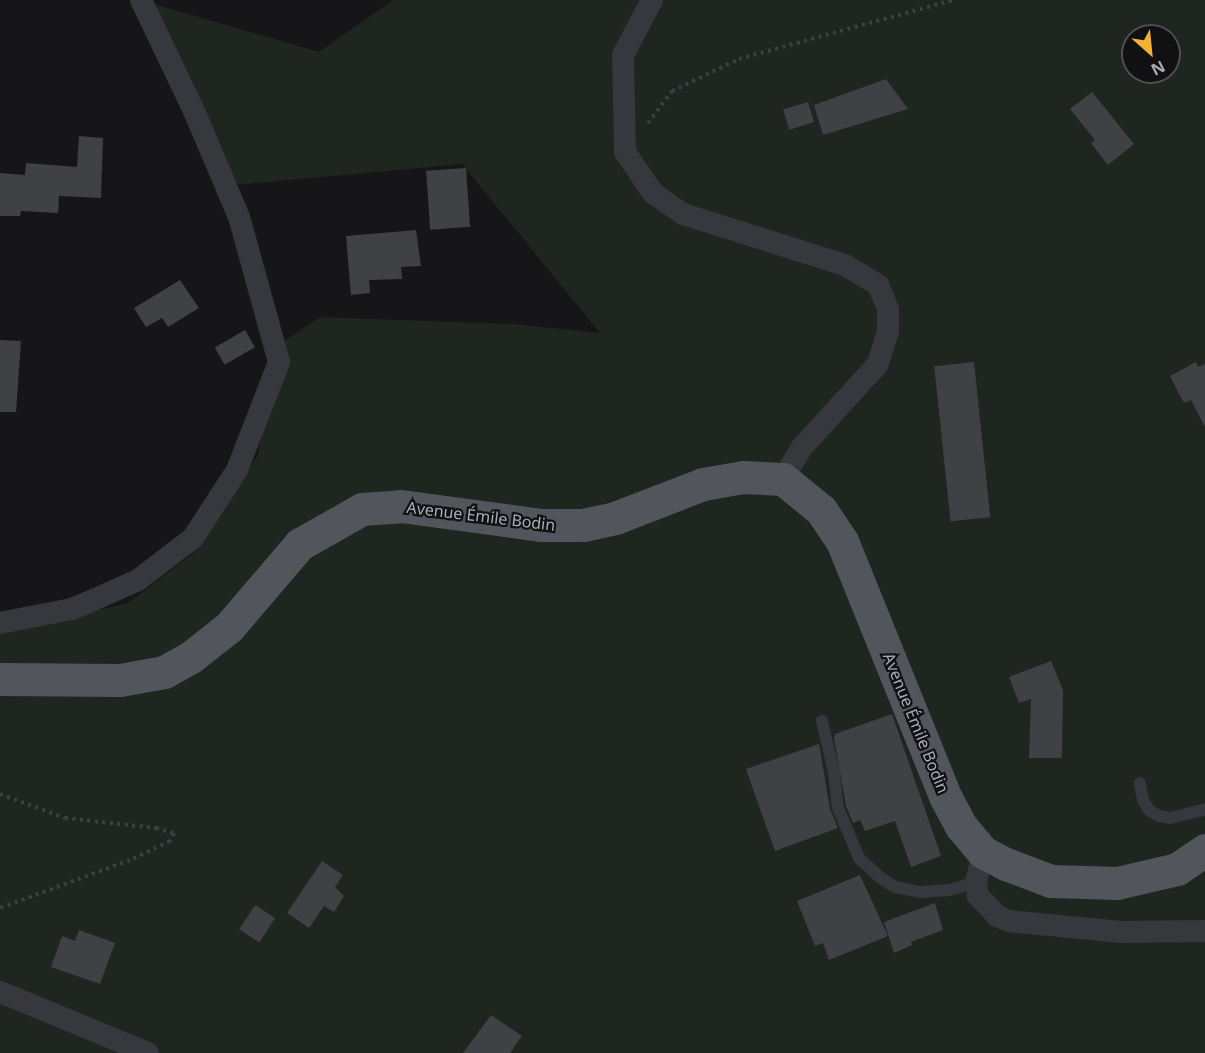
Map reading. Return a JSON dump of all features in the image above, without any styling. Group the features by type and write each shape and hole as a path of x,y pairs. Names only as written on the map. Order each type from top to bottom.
{"main road":[{"name":"Avenue Émile Bodin","path":"0,679 120,680 164,672 191,657 229,627 300,544 362,509 401,506 542,525 583,525 615,518 703,484 743,477 783,479 821,510 842,541 945,798 961,826 979,867 1006,864 1051,881 1117,883 1177,869 1205,850"}],"street":[{"path":"0,623 72,609 119,589 138,580 193,538 237,470 279,362 239,217 195,111 141,0"},
{"path":"652,0 623,55 626,152 653,193 683,214 845,265 878,285 888,309 888,333 877,365 802,447 783,479"},
{"path":"979,867 978,896 997,916 1009,921 1121,932 1205,931"},
{"path":"0,992 148,1053"}],"lane":[{"path":"822,721 834,772 838,808 859,858 878,876 895,887 920,892 950,890 979,867"},
{"path":"1140,783 1143,800 1150,811 1159,816 1170,818 1205,809"}],"path":[{"path":"626,152 672,91 739,59 953,0"},
{"path":"0,794 65,818 156,828 174,833 170,841 130,860 0,908"}],"shaded area":[{"path":"393,0 1205,0 1205,1053 0,1053 0,632 128,603 193,553 258,455 277,346 320,317 513,324 600,333 462,164 235,185 147,2 319,52"}],"building":[{"path":"886,79 908,109 823,135 814,105"},
{"path":"1092,92 1134,144 1108,165 1091,143 1095,140 1070,109"},
{"path":"808,102 814,122 789,130 783,110"},
{"path":"79,136 103,138 101,198 59,196 58,213 21,211 20,216 0,216 0,173 25,175 26,163 77,167"},
{"path":"466,168 470,227 430,230 426,171"},
{"path":"416,230 421,266 401,267 402,279 369,280 370,293 351,295 346,236"},
{"path":"180,280 199,308 168,327 162,318 146,327 134,308"},
{"path":"245,330 255,347 225,365 215,348"},
{"path":"0,340 21,341 16,412 0,412"},
{"path":"974,362 990,517 951,521 934,366"},
{"path":"1196,362 1198,367 1205,364 1205,427 1191,400 1184,403 1170,376"},
{"path":"1051,661 1063,690 1062,758 1029,758 1031,699 1019,703 1009,677"},
{"path":"892,714 941,856 911,867 895,821 865,831 860,820 853,823 846,806 834,738 835,734"},
{"path":"819,744 830,809 838,828 775,851 746,769"},
{"path":"322,861 343,875 335,887 344,896 334,912 324,906 309,928 287,913"},
{"path":"860,875 888,936 829,960 823,943 815,946 797,901"},
{"path":"935,903 943,930 911,942 912,945 894,953 884,922"},
{"path":"255,905 275,918 259,942 239,929"},
{"path":"79,930 115,943 100,984 51,967 62,936 75,941"},
{"path":"491,1015 522,1036 510,1053 463,1053"}]}
